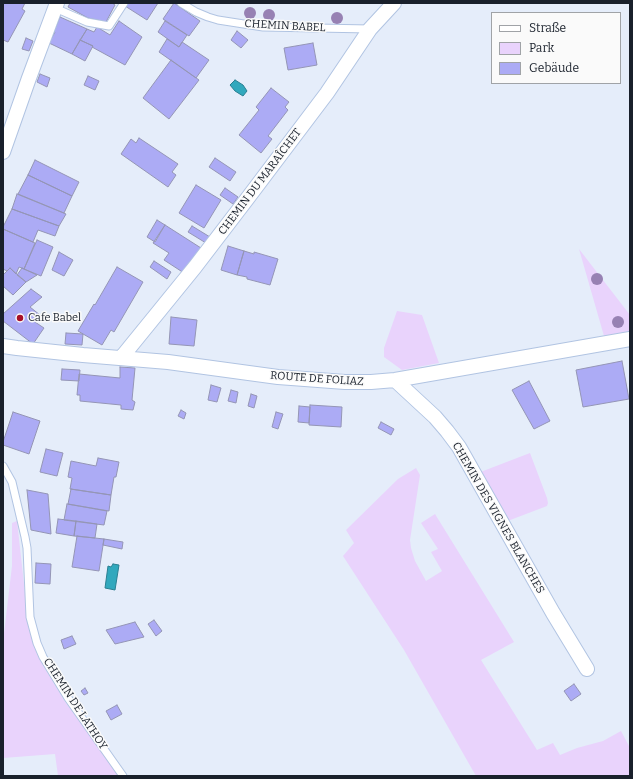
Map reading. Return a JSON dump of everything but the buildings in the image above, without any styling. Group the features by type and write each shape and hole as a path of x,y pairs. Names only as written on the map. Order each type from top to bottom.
{"street":[{"name":"CHEMIN DU MARAÎCHET","path":"121,358 195,267 327,93 370,29 394,3"},
{"path":"3,152 56,5"},
{"name":"ROUTE DE FOLIAZ","path":"3,346 168,362 308,380 370,382 395,380 630,339"},
{"name":"CHEMIN DES VIGNES BLANCHES","path":"395,380 435,417 459,447 553,613 587,669"}],"lane":[{"path":"56,5 87,22 110,26 124,3"},
{"name":"CHEMIN BABEL","path":"181,3 208,17 263,27 370,29"},
{"name":"CHEMIN DE LATHOY","path":"3,466 12,482 25,537 27,548 30,617 43,657 68,698 123,776"}],"green space":[{"path":"579,249 630,315 630,331 604,336"},
{"path":"397,311 422,315 439,363 402,370 384,357 384,348"},
{"path":"530,453 547,498 547,506 505,522 478,473"},
{"path":"416,468 420,475 410,540 415,561 426,581 442,571 431,552 438,549 421,523 435,514 514,642 481,660 537,750 553,743 560,755 577,748 603,741 621,731 630,748 630,776 476,776 404,650 343,556 354,543 346,530 398,479"},
{"path":"17,521 29,629 37,654 64,700 119,776 58,776 55,754 3,758 3,642 12,566 12,523"}],"water":[{"path":"235,80 243,85 247,91 243,96 235,91 230,85"},
{"path":"113,564 119,565 115,590 105,588 108,566 111,567"}],"place":[{"name":"Cafe Babel","path":"20,318"}]}
